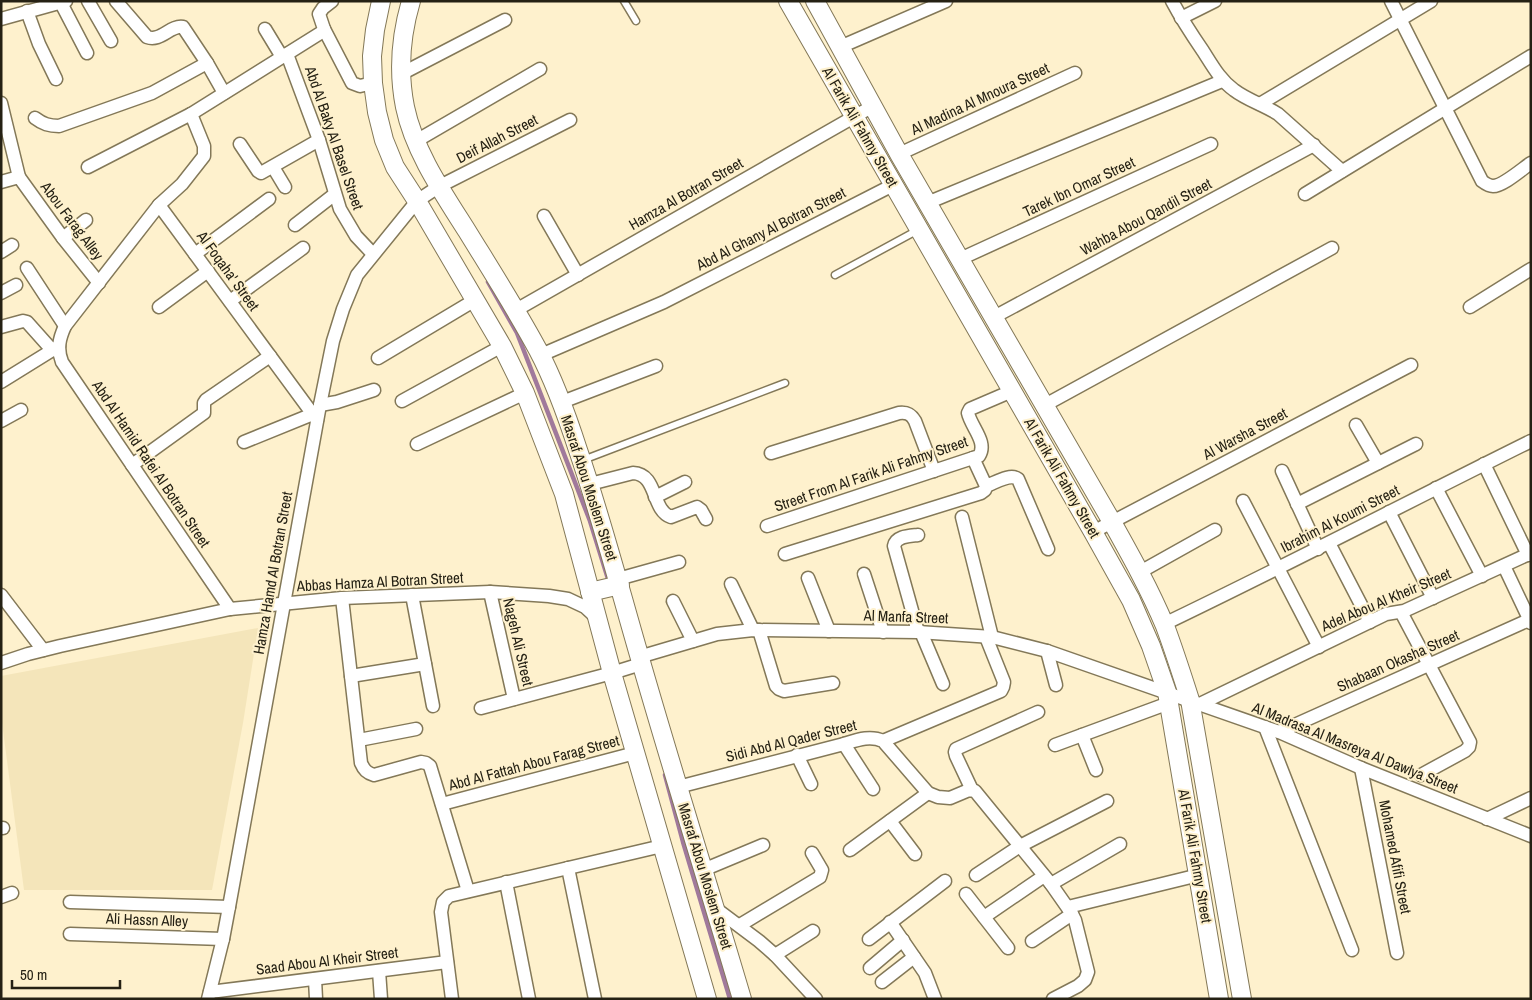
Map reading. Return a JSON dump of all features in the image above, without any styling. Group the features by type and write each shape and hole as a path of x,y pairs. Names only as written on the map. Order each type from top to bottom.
{"street":[{"path":"88,1 111,40"},
{"path":"116,1 147,37 156,38 178,26 183,26 224,93"},
{"path":"332,1 319,14 324,29 352,83 360,86 372,83"},
{"name":"Masraf Abou Moslem Street","path":"381,1 372,56 372,83 384,140 395,166 502,346 525,394 564,494 612,673 707,999"},
{"name":"Masraf Abou Moslem Street","path":"412,1 402,45 401,74 405,108 416,141 438,186 516,310 562,402 590,484 640,661 742,999"},
{"name":"Al Farik Ali Fahmy Street","path":"788,1 1093,532 1131,600 1151,646 1168,697 1220,999"},
{"name":"Al Farik Ali Fahmy Street","path":"815,1 899,154 1112,522 1140,572 1164,624 1195,702 1242,999"},
{"path":"840,47 946,1"},
{"path":"1172,1 1222,81 1234,90 1278,114 1342,172"},
{"path":"1181,18 1215,1"},
{"path":"1391,1 1482,182 1494,186 1500,184 1531,163"},
{"path":"1260,104 1431,1"},
{"path":"1,19 64,2 87,53"},
{"path":"27,11 56,79"},
{"path":"401,74 505,20"},
{"name":"Abd Al Baky Al Basel Street","path":"265,29 285,56 319,140 335,194 347,223 373,254"},
{"path":"88,167 191,114 285,56 324,29"},
{"path":"1305,194 1531,56"},
{"path":"35,118 42,124 59,126 152,93 207,63"},
{"path":"416,141 540,70"},
{"name":"Al Madina Al Mnoura Street","path":"899,154 1075,73"},
{"path":"927,202 1222,81"},
{"name":"Abou Farag Alley","path":"1,103 19,177 62,238 99,283"},
{"name":"Hamza Al Botran Street","path":"516,310 872,106"},
{"path":"1,382 59,339 159,205 182,184 204,156 204,146 191,114"},
{"name":"Deif Allah Street","path":"438,186 570,120"},
{"path":"240,144 259,173 319,140"},
{"name":"Tarek Ibn Omar Street","path":"960,259 1211,144"},
{"name":"Wahba Abou Qandil Street","path":"994,317 1314,145"},
{"path":"273,167 285,187"},
{"name":"Abou Farag Alley","path":"1,182 19,177"},
{"name":"Abd Al Ghany Al Botran Street","path":"540,355 664,302 893,185"},
{"name":"Hamza Hamd Al Botran Street","path":"209,996 229,907 317,413 334,341 356,275 417,201 438,186"},
{"path":"295,225 335,194"},
{"path":"195,254 269,199"},
{"name":"Al Foqaha' Street","path":"159,205 270,356 317,413"},
{"path":"544,216 578,275"},
{"path":"62,238 86,220"},
{"path":"230,302 303,248"},
{"name":"Al Farik Ali Fahmy Street","path":"1045,405 1332,248"},
{"path":"27,268 59,339"},
{"path":"1470,307 1531,269"},
{"path":"159,307 208,271"},
{"path":"1,293 16,285"},
{"path":"378,358 475,300"},
{"path":"1,327 23,321 59,339"},
{"name":"Abd Al Hamid Rafei Al Botran Street","path":"59,339 62,362 230,609"},
{"path":"402,401 502,346"},
{"path":"132,465 204,413 205,401 270,356"},
{"name":"Al Warsha Street","path":"1093,532 1412,365"},
{"path":"562,402 656,366"},
{"path":"1011,390 1030,380"},
{"path":"244,442 317,413 337,402 374,390"},
{"name":"Street From Al Farik Ali Fahmy Street","path":"767,526 979,456 982,444 968,413 970,409 1011,390"},
{"path":"417,444 525,394"},
{"path":"1,421 21,410"},
{"path":"770,453 899,412 906,412 912,415 915,421 934,471"},
{"path":"1356,425 1378,463"},
{"name":"Ibrahim Al Koumi Street","path":"1164,624 1279,569 1436,488 1530,443"},
{"path":"1297,504 1416,444"},
{"path":"973,458 986,486"},
{"path":"1484,464 1529,554"},
{"path":"1282,471 1297,504 1370,622"},
{"path":"590,484 634,473 638,474 647,478 663,512 667,516 671,517 698,507 706,519"},
{"path":"785,554 981,493 986,486 1011,476 1018,479 1048,549"},
{"path":"656,497 685,482"},
{"path":"1436,488 1482,576"},
{"path":"1243,501 1319,647"},
{"path":"1389,512 1433,598"},
{"path":"962,517 989,637 1004,682 1003,687 1001,691 883,741 928,793 938,797 950,798 972,790"},
{"path":"1140,572 1215,530"},
{"path":"918,535 897,540 894,546 920,632 943,684"},
{"name":"Adel Abou Al Kheir Street","path":"1195,702 1390,613 1401,612 1529,554"},
{"path":"590,592 679,562"},
{"path":"1504,566 1530,621"},
{"path":"864,574 883,632"},
{"path":"808,578 829,631"},
{"path":"731,584 756,630 779,690 833,683"},
{"name":"Abbas Hamza Al Botran Street","path":"1,663 43,650 230,609 342,598 490,592 549,596 568,599 585,607 597,618"},
{"name":"Nageh Ali Street","path":"490,592 514,699"},
{"path":"1,595 43,650"},
{"path":"412,595 433,706"},
{"path":"342,598 363,769 374,775 421,762 430,766 468,891"},
{"path":"673,601 693,640"},
{"path":"1401,612 1470,742 1469,747 1465,751 1421,775"},
{"name":"Shabaan Okasha Street","path":"1279,732 1429,664 1530,621"},
{"name":"Al Manfa Street","path":"481,708 612,673 693,640 717,634 756,630 920,632 989,637 1047,651 1168,697"},
{"path":"1047,651 1056,685"},
{"path":"351,676 425,664"},
{"path":"1055,745 1168,697"},
{"name":"Al Madrasa Al Masreya Al Dawlya Street","path":"1168,697 1195,702 1279,732 1361,768 1531,836"},
{"path":"1038,712 956,749 955,752 972,790 977,793 1048,880 1075,920 1088,972 1085,980 1078,986 1052,999"},
{"path":"1265,727 1352,950"},
{"path":"359,740 416,729"},
{"path":"1082,735 1096,770"},
{"name":"Sidi Abd Al Qader Street","path":"678,787 864,739 876,738 883,741"},
{"path":"844,744 873,789"},
{"name":"Abd Al Fattah Abou Farag Street","path":"442,804 635,753"},
{"path":"797,755 811,784"},
{"name":"Mohamed Afifi Street","path":"1361,768 1397,953"},
{"path":"850,850 928,793"},
{"path":"1487,819 1531,798"},
{"path":"976,875 1020,846 1107,802"},
{"path":"890,821 915,854"},
{"path":"984,917 1048,880 1120,844"},
{"path":"452,999 441,912 443,902 449,896 662,846"},
{"path":"703,870 763,846"},
{"path":"740,925 820,877 822,870 812,853"},
{"path":"568,868 596,999"},
{"path":"1032,941 1070,911 1199,875"},
{"path":"869,939 945,881"},
{"path":"506,882 529,999"},
{"path":"966,894 1008,948"},
{"path":"70,902 229,907"},
{"path":"715,908 740,925 775,955 816,999"},
{"path":"890,922 925,973 935,999"},
{"path":"775,955 813,931"},
{"name":"Ali Hassn Alley","path":"70,934 223,939"},
{"path":"870,968 903,940"},
{"path":"882,982 914,957"},
{"name":"Saad Abou Al Kheir Street","path":"209,996 315,979 447,962"},
{"path":"379,970 381,999"},
{"path":"315,979 316,999"}],"lane":[{"path":"624,1 636,21"},
{"path":"835,275 919,230"},
{"path":"582,460 785,383"}],"shaded area":[{"path":"258,628 243,723 212,890 24,890 1,715 1,676"}],"waterway":[{"path":"488,282 517,333 590,521 609,582"},
{"path":"665,775 730,999"}]}
